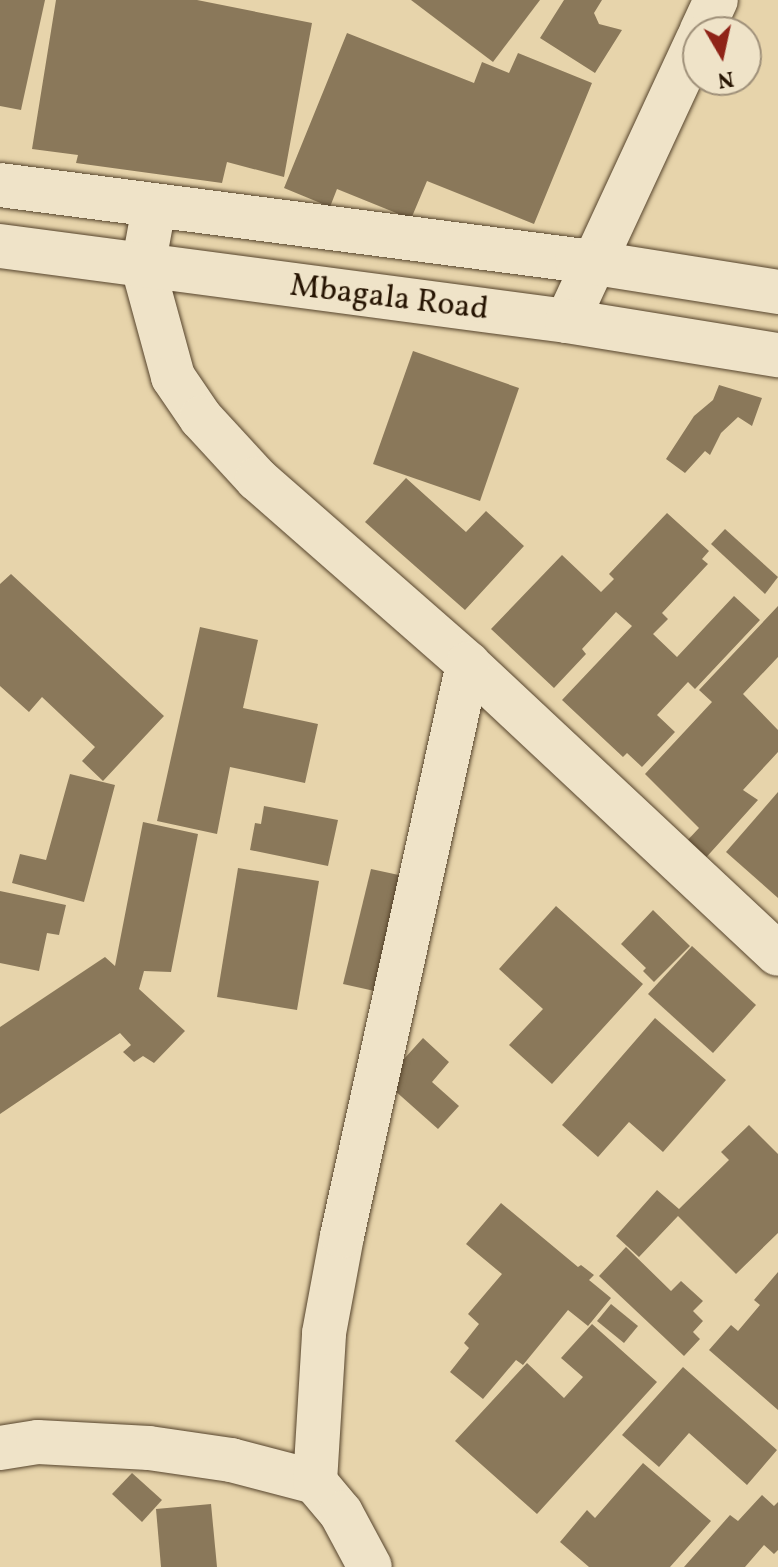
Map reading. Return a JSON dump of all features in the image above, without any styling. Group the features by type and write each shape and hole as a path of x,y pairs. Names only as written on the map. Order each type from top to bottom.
{"street":[{"path":"567,321 682,73"},
{"name":"Mbagala Road","path":"0,185 594,262 778,292"},
{"path":"154,207 143,267 173,377 201,418 257,479 468,664 778,954"},
{"name":"Mbagala Road","path":"0,246 567,321 778,355"},
{"path":"315,1482 324,1333 342,1236 468,664"},
{"path":"0,1411 19,1445 149,1448 231,1460 315,1482 341,1513 370,1567"}],"building":[{"path":"0,0 45,0 21,110 0,106"},
{"path":"56,0 197,0 312,23 284,177 227,162 222,183 76,163 78,155 32,149"},
{"path":"411,0 540,0 493,62"},
{"path":"564,0 602,0 594,13 599,24 622,30 595,73 540,38"},
{"path":"347,33 474,83 482,62 509,73 518,53 592,83 534,224 427,181 411,219 337,189 330,207 284,188"},
{"path":"413,351 519,388 480,501 373,464"},
{"path":"719,385 762,398 752,426 738,417 721,433 710,455 705,451 685,473 666,459 694,416 713,400"},
{"path":"406,478 466,532 486,511 524,546 465,610 365,522"},
{"path":"667,513 709,551 702,559 708,564 662,613 668,619 653,634 677,657 734,596 760,620 695,689 688,682 657,715 675,732 642,767 627,753 623,757 562,700 632,626 616,612 582,649 586,654 554,688 491,629 562,555 601,592 614,579 609,574"},
{"path":"725,529 778,577 765,594 711,544"},
{"path":"11,574 164,716 103,781 82,761 95,747 42,697 29,712 0,686 0,584"},
{"path":"778,606 778,657 743,694 778,730 778,752 743,790 758,800 702,862 683,845 699,828 645,774 712,702 699,690"},
{"path":"200,627 258,640 243,708 318,724 305,783 230,767 217,834 157,821"},
{"path":"70,774 115,785 84,902 12,883 20,854 46,860"},
{"path":"778,792 778,898 726,852"},
{"path":"264,806 338,820 328,866 250,850 255,823 261,824"},
{"path":"143,822 198,834 171,972 144,971 139,989 185,1031 154,1063 143,1056 134,1062 123,1052 131,1045 120,1033 0,1114 0,1027 105,957 115,966"},
{"path":"238,868 319,881 297,1010 217,997"},
{"path":"371,869 408,877 379,992 343,984"},
{"path":"0,891 66,905 59,935 47,933 39,971 0,963"},
{"path":"556,906 643,984 552,1084 509,1045 543,1009 499,969"},
{"path":"653,910 690,946 654,982 643,971 646,968 621,944"},
{"path":"692,946 756,1005 713,1053 648,994"},
{"path":"655,1018 726,1080 663,1152 629,1122 598,1157 562,1125"},
{"path":"423,1038 449,1062 432,1082 459,1106 438,1129 384,1081"},
{"path":"749,1125 778,1154 778,1233 736,1274 678,1216 639,1257 616,1236 657,1190 679,1209 729,1160 721,1152"},
{"path":"501,1203 578,1267 581,1265 594,1275 589,1280 611,1298 588,1326 568,1310 523,1365 516,1360 483,1399 450,1372 469,1348 464,1343 479,1324 468,1314 502,1274 466,1244"},
{"path":"626,1247 671,1291 681,1281 703,1301 693,1311 703,1321 693,1332 700,1339 684,1356 599,1276"},
{"path":"778,1272 778,1410 709,1350 731,1325 738,1331 760,1305 754,1300"},
{"path":"611,1304 638,1326 624,1343 597,1321"},
{"path":"592,1324 657,1382 537,1514 455,1441 527,1363 564,1398 583,1377 561,1358"},
{"path":"683,1367 777,1450 747,1485 689,1433 659,1467 622,1435"},
{"path":"643,1463 711,1521 670,1567 589,1567 560,1542 587,1510 595,1518"},
{"path":"132,1473 162,1500 142,1522 112,1494"},
{"path":"762,1495 774,1506 778,1502 778,1550 774,1554 764,1545 745,1567 684,1567 730,1515 738,1521"},
{"path":"211,1504 217,1567 161,1567 156,1509"}]}
